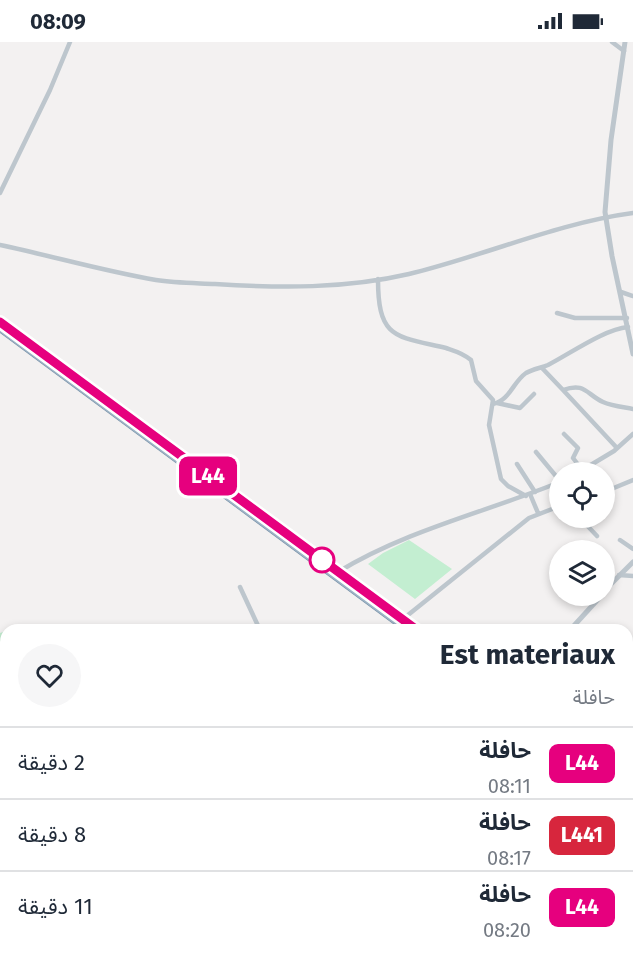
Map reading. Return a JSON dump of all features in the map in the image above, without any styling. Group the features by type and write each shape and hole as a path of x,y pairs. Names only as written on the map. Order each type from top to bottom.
{"highway":[{"path":"0,322 409,624"},
{"path":"0,328 400,624"}],"street":[{"path":"0,193 50,90 70,42"},
{"path":"612,42 624,51"},
{"path":"625,42 611,140 606,217 633,354"},
{"path":"0,245 168,281 289,287 345,285 407,274 467,259 606,217 633,213"},
{"path":"378,279 379,306 386,326 410,341 458,351 469,358 474,377 495,404 520,408 534,394"},
{"path":"621,292 633,296"},
{"path":"557,313 575,318 627,318"},
{"path":"530,494 508,486 501,479 489,425 495,404 505,398 530,371 542,368 608,332 628,327"},
{"path":"542,368 617,448"},
{"path":"563,390 578,387 586,389 602,401 633,409"},
{"path":"564,434 578,448 573,458 575,462"},
{"path":"596,462 633,434"},
{"path":"536,453 549,468"},
{"path":"517,464 538,513"},
{"path":"615,487 633,480"},
{"path":"338,572 412,534 549,486"},
{"path":"403,619 516,527 538,513 549,510"},
{"path":"589,528 597,536"},
{"path":"620,540 633,549"},
{"path":"615,579 633,562"},
{"path":"619,575 633,576"},
{"path":"240,587 257,624"},
{"path":"575,624 592,606"}],"green space":[{"path":"409,540 452,569 415,599 368,564 383,553"}],"bus line":[{"name":"L44","path":"0,322 409,624"}]}
